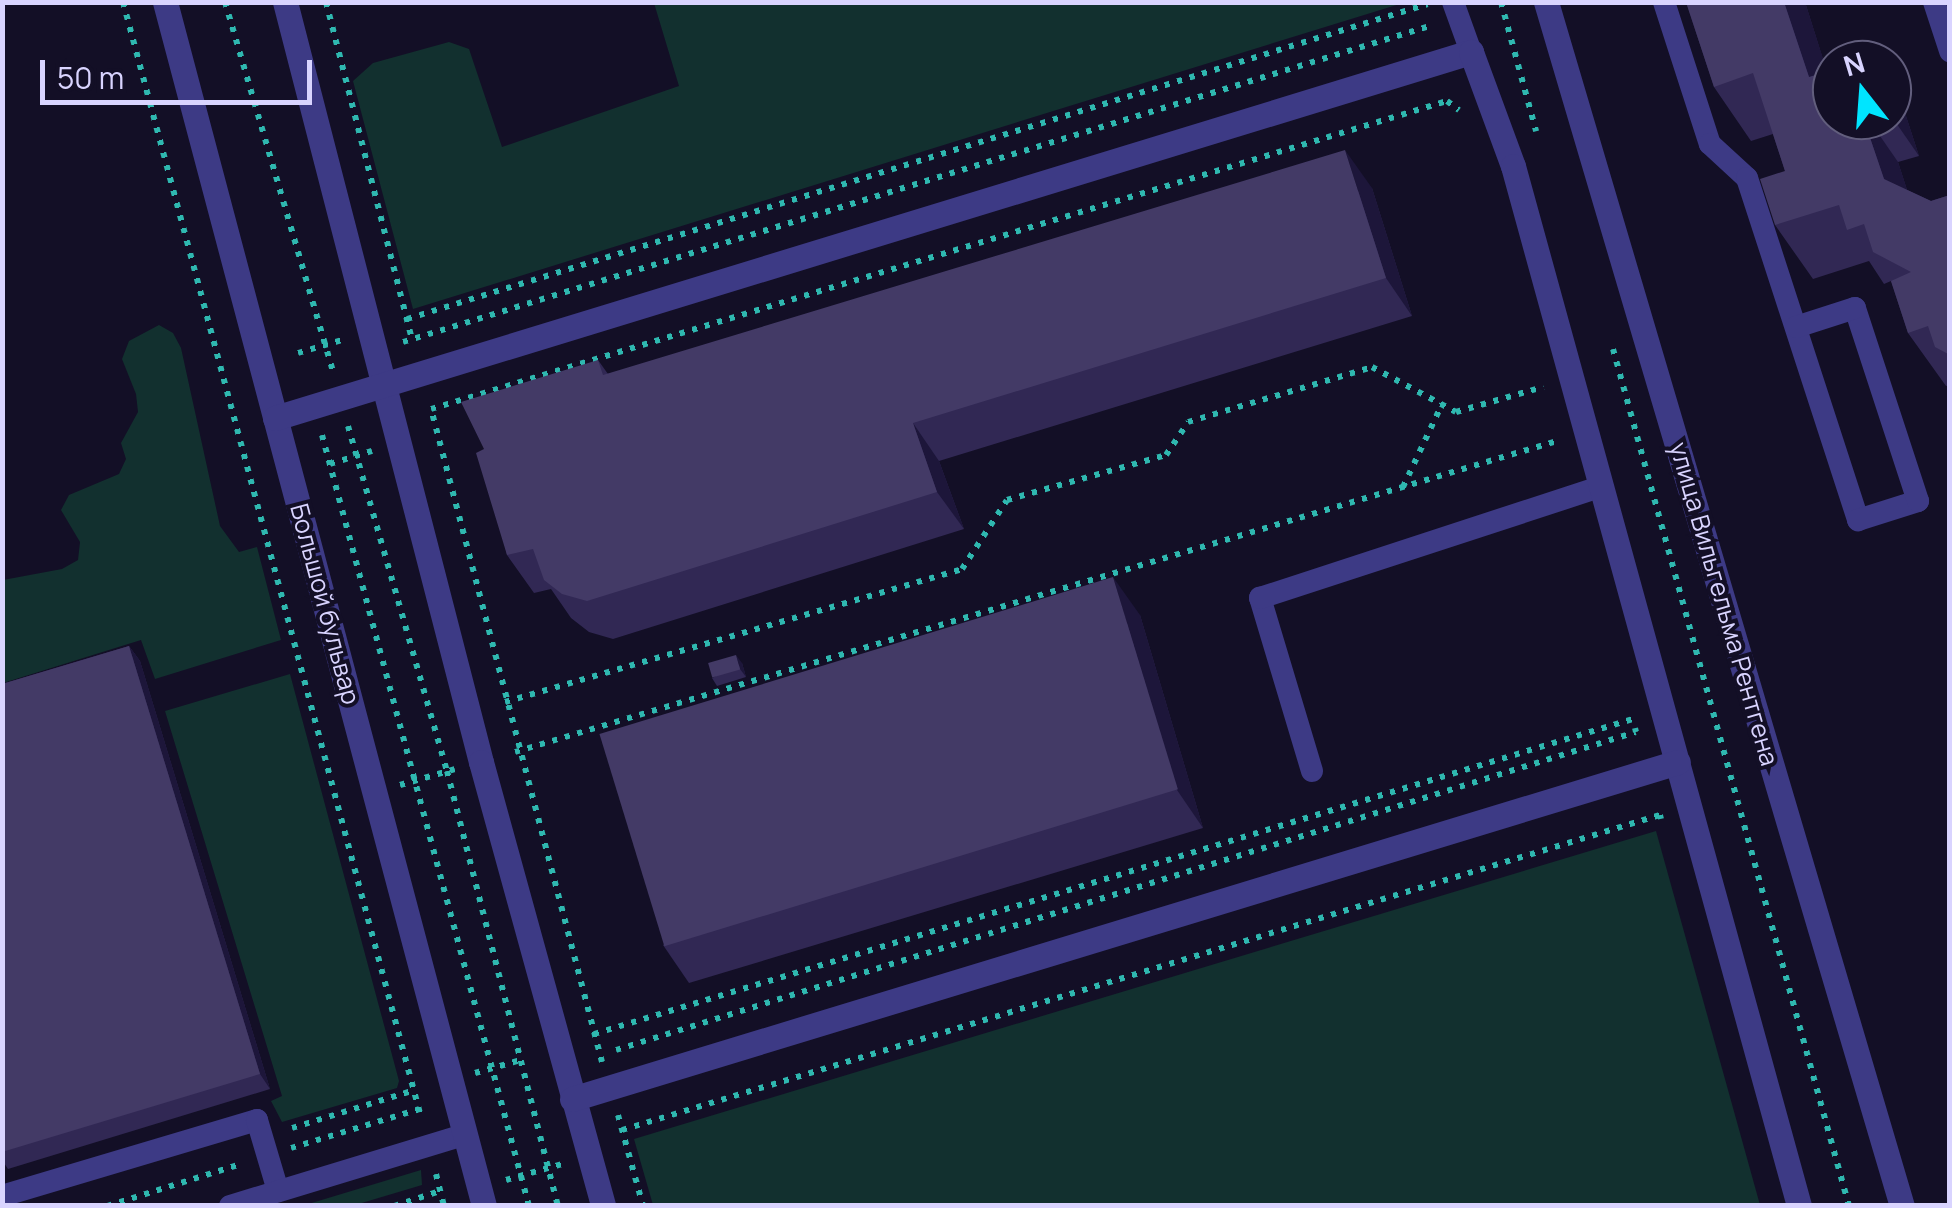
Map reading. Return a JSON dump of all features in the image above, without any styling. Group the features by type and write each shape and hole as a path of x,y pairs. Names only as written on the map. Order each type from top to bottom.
{"street":[{"name":"Большой бульвар","path":"165,2 484,1206"},
{"path":"285,2 602,1206"},
{"name":"улица Вильгельма Рентгена","path":"1546,2 1902,1206"},
{"path":"275,418 1471,52 1513,166 1799,1206"},
{"path":"572,1099 1678,762"}],"lane":[{"path":"1454,2 1471,52"},
{"path":"1664,2 1710,144 1747,178 1858,520 1918,501 1855,308 1796,327"},
{"path":"1934,2 1950,51"},
{"path":"1312,771 1260,598 1602,486"},
{"path":"2,1196 257,1120 278,1191"},
{"path":"230,1206 463,1135"}],"path":[{"path":"123,2 422,1122"},
{"path":"326,2 412,340 1431,26"},
{"path":"406,319 1432,2"},
{"path":"227,5 331,363"},
{"path":"604,1069 504,702 431,409 1447,101 1458,108 1464,124"},
{"path":"1609,334 1849,1206"},
{"path":"298,353 347,338"},
{"path":"504,702 962,570 1006,500 1166,456 1188,422 1372,367 1456,412 1543,387"},
{"path":"1538,369 1548,405"},
{"path":"1403,488 1442,404"},
{"path":"1554,423 1573,495"},
{"path":"348,428 447,772 558,1206"},
{"path":"322,435 488,1069 529,1206"},
{"path":"518,751 1558,440"},
{"path":"330,464 377,449"},
{"path":"600,1055 1636,732 1628,700"},
{"path":"594,1034 1633,719"},
{"path":"622,1130 1660,815"},
{"path":"469,1074 537,1056"},
{"path":"292,1128 414,1091"},
{"path":"303,1145 419,1109"},
{"path":"616,1111 643,1206"},
{"path":"500,1182 568,1162"},
{"path":"106,1206 234,1166"},
{"path":"436,1174 444,1206"},
{"path":"394,1206 440,1192"}],"green space":[{"path":"654,2 1403,3 413,309 353,81 373,63 449,42 469,49 502,147 679,86"},
{"path":"159,325 173,333 181,348 220,526 239,552 257,547 281,640 155,679 141,640 3,683 3,580 62,569 78,560 80,542 61,510 69,495 119,474 126,459 121,443 138,412 136,394 122,359 129,341"},
{"path":"290,674 399,1081 397,1088 282,1122 271,1101 282,1096 165,711"},
{"path":"1656,831 1760,1205 653,1205 634,1139"},
{"path":"421,1170 422,1185 355,1205 305,1205"}],"building":[{"path":"1686,2 1784,2 1809,77 1812,76 1812,140 1871,140 1884,179 1931,201 1950,195 1950,355 1935,347 1928,326 1908,333 1891,281 1911,272 1873,252 1864,224 1847,230 1839,205 1775,225 1760,179 1785,171 1753,73 1714,87"},
{"path":"1345,150 1386,278 913,423 937,492 587,601 562,594 544,580 533,549 507,555 476,453 484,449 461,402 598,360 603,375"},
{"path":"1113,577 1178,789 664,946 599,734"},
{"path":"129,646 260,1074 2,1152 2,684"},
{"path":"736,655 740,669 712,677 708,663"}]}
